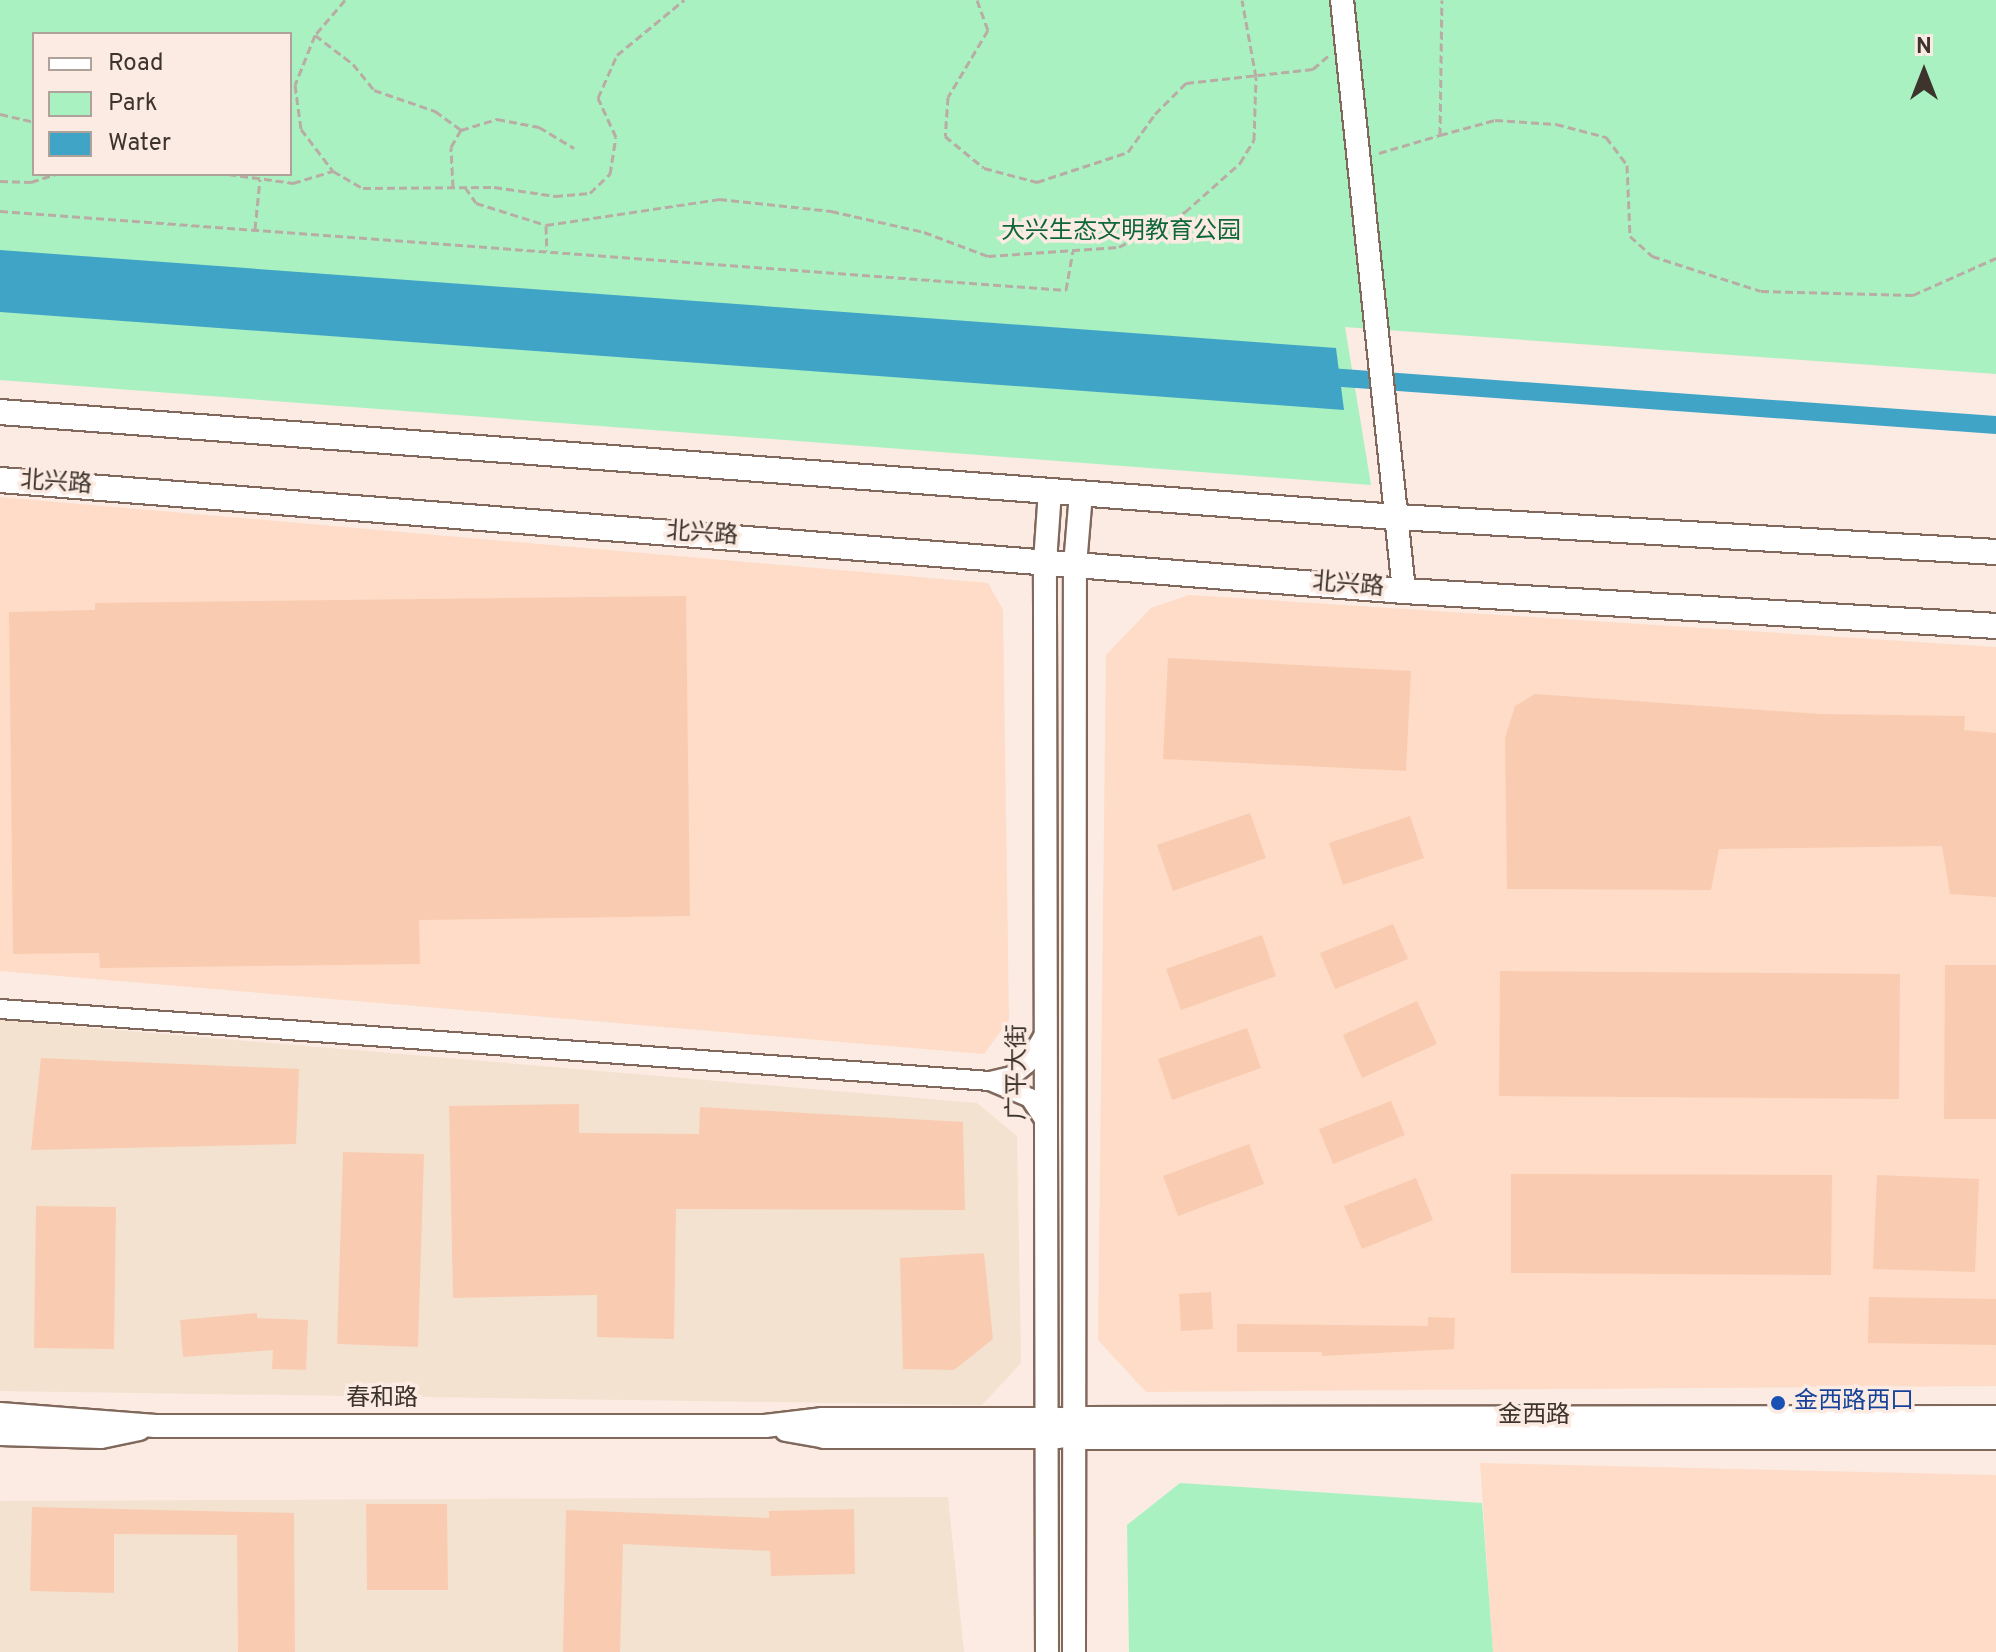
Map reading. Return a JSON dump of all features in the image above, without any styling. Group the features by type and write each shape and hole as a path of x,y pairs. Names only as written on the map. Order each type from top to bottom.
{"main road":[{"path":"0,412 1398,517 1996,552"},
{"name":"北兴路","path":"0,480 1404,591 1996,626"},
{"name":"金西路","path":"1073,1428 1996,1418"},
{"name":"金西路","path":"1073,1428 1996,1437"}],"street":[{"path":"1342,0 1404,591"},
{"name":"广平大街","path":"1047,1652 1045,562 1050,491"},
{"path":"1074,1652 1075,565 1081,494"},
{"path":"0,1009 990,1081 1012,1076 1027,1064 1041,1048 1045,1033"},
{"path":"990,1081 1030,1098 1045,1121"},
{"name":"春和路","path":"0,1414 156,1426 765,1426 824,1437 1073,1428"},
{"path":"0,1434 101,1437 156,1426"}],"path":[{"path":"345,0 315,35 295,85 301,129 333,171 363,188 465,187 555,196 590,193 610,174 616,137 598,98 617,55 684,0"},
{"path":"977,0 988,30 948,97 945,136 984,168 1037,182 1128,152 1155,114 1186,83 1313,69 1347,39"},
{"path":"465,187 476,203 546,225 719,199 831,211 924,232 988,256 1119,247 1185,212 1240,163 1254,140 1256,77 1242,0"},
{"path":"1440,135 1442,0"},
{"path":"315,35 353,64 374,90 435,111 461,130"},
{"path":"0,114 32,122"},
{"path":"453,187 451,147 461,130 497,119 539,127 574,148"},
{"path":"1360,158 1495,120 1556,124 1606,137 1627,165 1630,236 1652,256 1761,291 1913,295 1996,258"},
{"path":"241,176 293,183 333,171"},
{"path":"0,181 31,182 50,176"},
{"path":"255,229 260,179"},
{"path":"0,211 1066,290 1073,252"},
{"path":"546,225 547,250"}],"shaded area":[{"path":"0,497 988,583 1003,610 1009,1020 984,1054 0,971"},
{"path":"1189,595 1996,647 1996,1386 1146,1392 1098,1340 1106,655 1151,608"},
{"path":"0,1020 977,1103 1017,1136 1021,1363 982,1405 0,1391"},
{"path":"1480,1463 1996,1475 1996,1652 1493,1652"},
{"path":"948,1497 964,1652 0,1652 0,1501"}],"green space":[{"name":"大兴生态文明教育公园","path":"0,0 1996,0 1996,374 1345,327 1371,485 0,380"},
{"path":"1180,1483 1482,1503 1493,1652 1129,1652 1127,1525"}],"water":[{"path":"0,250 1336,348 1344,410 0,312"}],"building":[{"path":"686,596 690,916 419,920 420,964 100,968 99,953 13,954 9,612 95,610 95,603"},
{"path":"1168,658 1411,671 1406,771 1163,759"},
{"path":"1535,694 1820,714 1965,716 1964,730 1996,733 1996,897 1950,894 1942,846 1719,849 1711,890 1507,889 1505,738 1515,706"},
{"path":"1250,813 1266,858 1173,891 1157,845"},
{"path":"1410,816 1424,858 1343,885 1329,843"},
{"path":"1393,924 1408,959 1335,989 1320,953"},
{"path":"1262,935 1276,976 1181,1010 1166,969"},
{"path":"1945,965 1996,965 1996,1119 1944,1119"},
{"path":"1500,971 1900,974 1899,1099 1499,1096"},
{"path":"1417,1001 1437,1044 1362,1078 1343,1035"},
{"path":"1247,1028 1261,1068 1172,1100 1158,1059"},
{"path":"41,1058 299,1069 296,1144 31,1150"},
{"path":"1391,1101 1405,1135 1333,1164 1319,1129"},
{"path":"579,1104 579,1133 699,1134 700,1107 963,1122 965,1210 676,1209 674,1339 597,1337 597,1295 453,1298 449,1106"},
{"path":"1249,1144 1264,1184 1178,1216 1163,1176"},
{"path":"343,1152 424,1154 418,1347 337,1344"},
{"path":"1511,1174 1832,1175 1831,1275 1511,1273"},
{"path":"1877,1175 1979,1179 1975,1272 1873,1269"},
{"path":"1416,1178 1433,1220 1362,1249 1344,1206"},
{"path":"36,1206 116,1207 114,1349 34,1348"},
{"path":"984,1253 993,1339 954,1370 903,1369 900,1258"},
{"path":"1211,1292 1213,1329 1181,1331 1179,1294"},
{"path":"1869,1297 1996,1299 1996,1345 1868,1343"},
{"path":"257,1313 257,1318 308,1320 306,1370 272,1369 273,1350 183,1357 180,1320"},
{"path":"1428,1317 1455,1318 1454,1349 1322,1356 1322,1352 1237,1352 1237,1324 1428,1326"},
{"path":"366,1504 447,1504 448,1590 367,1590"},
{"path":"32,1507 294,1513 295,1652 238,1652 237,1535 114,1534 114,1593 30,1591"},
{"path":"854,1509 855,1574 771,1576 770,1551 623,1544 620,1652 563,1652 566,1510 769,1518 769,1511"}],"waterway":[{"path":"1315,376 1996,425"}],"place":[{"name":"金西路西口","path":"1778,1403"}]}
